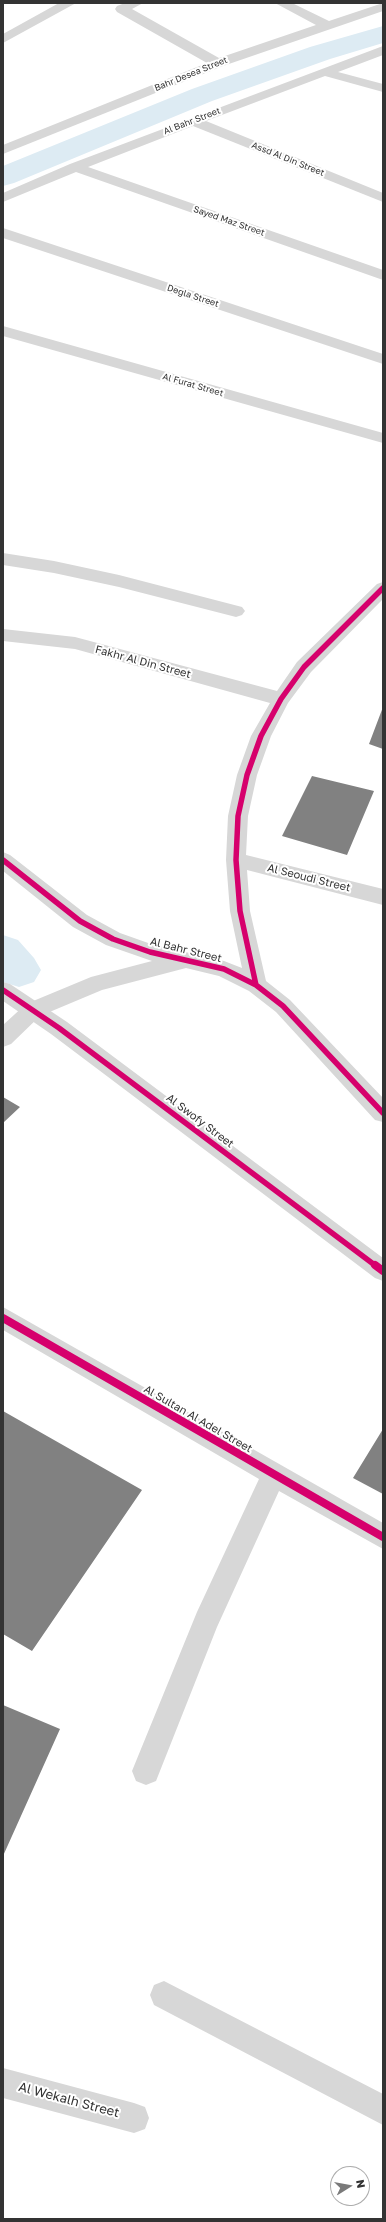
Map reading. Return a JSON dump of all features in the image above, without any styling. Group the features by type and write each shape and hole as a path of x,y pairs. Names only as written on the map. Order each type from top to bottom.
{"street":[{"path":"3,39 68,3"},
{"path":"136,3 122,8 218,63"},
{"path":"282,3 328,26"},
{"name":"Bahr Desea Street","path":"3,150 218,63 383,7"},
{"name":"Al Bahr Street","path":"3,198 75,167 193,121 383,50"},
{"path":"324,72 383,88"},
{"name":"Assd Al Din Street","path":"193,121 383,198"},
{"name":"Sayed Maz Street","path":"75,167 383,275"},
{"name":"Degla Street","path":"3,233 383,359"},
{"name":"Al Furat Street","path":"3,331 383,438"},
{"path":"3,559 54,567 119,581 236,611"},
{"path":"256,985 240,911 236,860 238,816 247,775 261,736 281,699 304,667 383,588"},
{"name":"Fakhr Al Din Street","path":"3,635 26,636 75,643 281,699"},
{"name":"Al Bahr Street","path":"3,860 80,921 113,939 150,952 224,969 256,985 283,1006 383,1113"},
{"name":"Al Seoudi Street","path":"236,860 383,897"},
{"path":"3,1038 33,1010 98,983 189,960"},
{"name":"Al Swofy Street","path":"3,990 33,1010 383,1270"},
{"name":"Al Sultan Al Adel Street","path":"3,1318 383,1537"},
{"path":"146,1771 206,1621 274,1475"},
{"path":"164,1995 383,2110"},
{"name":"Al Wekalh Street","path":"3,2083 134,2118"}],"building":[{"path":"383,707 383,749 369,744"},
{"path":"312,776 374,791 347,855 282,836"},
{"path":"3,1097 20,1107 3,1123"},
{"path":"3,1411 142,1490 32,1651 3,1634"},
{"path":"383,1429 383,1494 353,1478"},
{"path":"3,1705 60,1729 3,1856"}],"waterway":[{"path":"3,177 202,95 320,53 383,34"},
{"path":"3,952 19,970"}],"cycle path":[{"path":"256,985 240,911 236,860 238,816 247,775 261,736 281,699 304,667 383,588"},
{"path":"3,860 80,921 113,939 150,952 224,969 256,985 283,1006 383,1113"},
{"path":"3,990 59,1028 383,1271"},
{"path":"3,1318 383,1537"}]}
